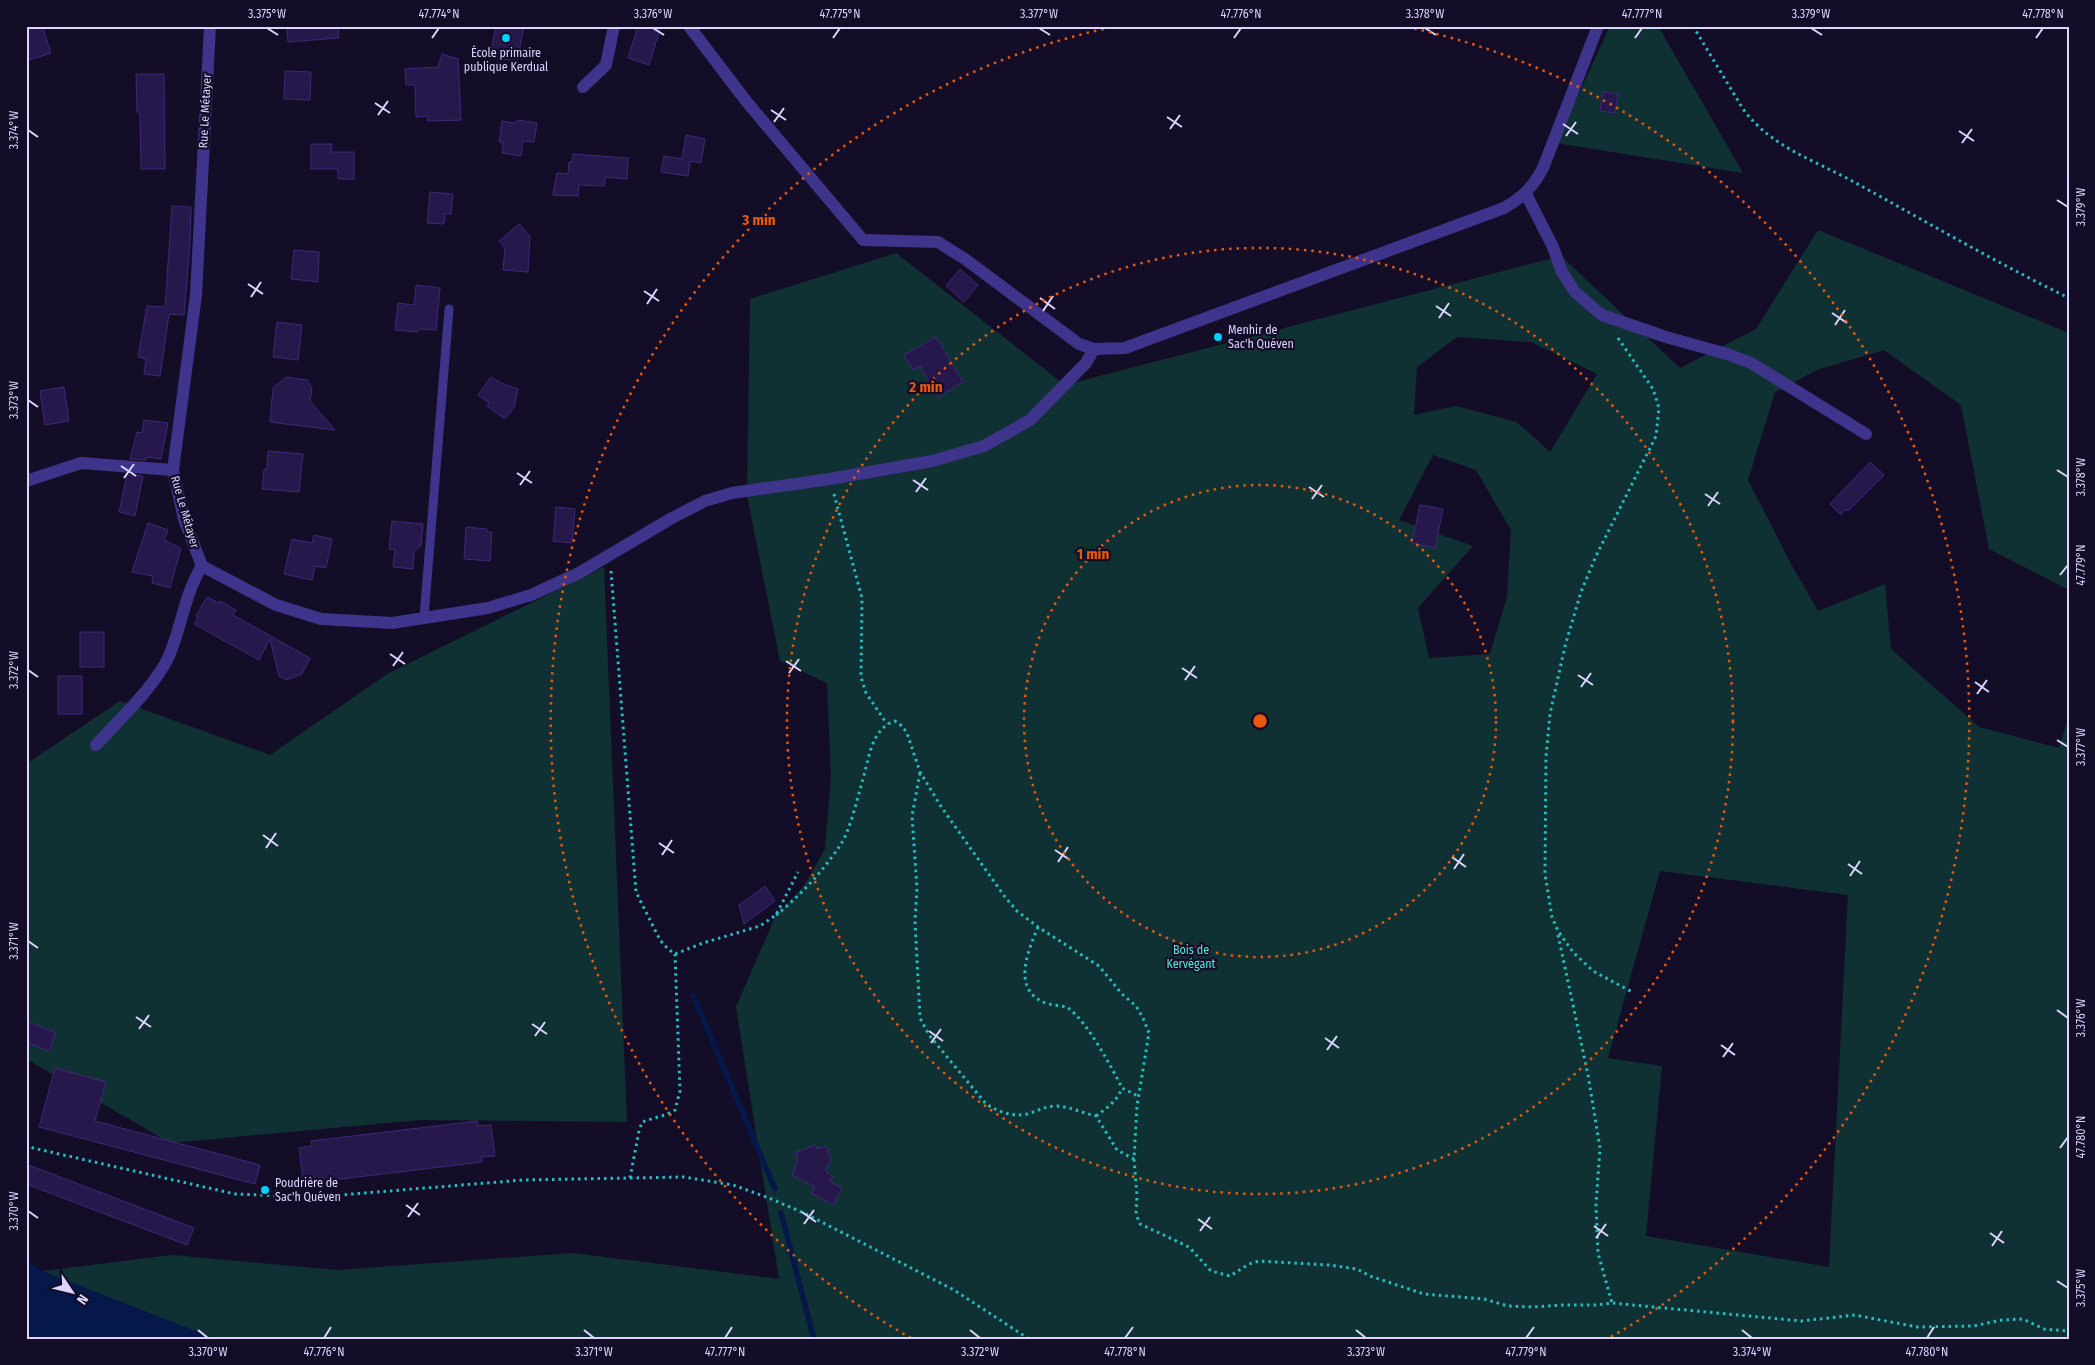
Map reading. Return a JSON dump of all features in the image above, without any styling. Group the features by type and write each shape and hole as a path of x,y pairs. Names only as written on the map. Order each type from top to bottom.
{"street":[{"name":"Rue Le Métayer","path":"202,566 184,519 173,470 196,295 210,26"},
{"path":"583,87 606,65 614,26"},
{"path":"689,26 746,102 863,240 938,242 965,259 1079,344 1094,349 1124,348 1504,208 1526,194 1543,168 1598,26"},
{"path":"1526,194 1553,247 1562,272 1575,292 1602,315 1751,363 1866,434"},
{"path":"96,745 160,673 169,656 192,583 202,566 276,605 321,619 392,623 488,608 532,594 579,573 672,518 705,501 732,492 830,479 932,461 984,446 1030,420 1086,363 1094,349"},
{"path":"26,481 81,463 173,470"}],"lane":[{"path":"424,617 449,309"}],"path":[{"path":"1693,26 1743,109 1752,121 1770,137 1789,150 1853,181 1941,232 2069,298"},
{"path":"1602,315 1653,389 1660,408 1656,436 1596,556 1581,592 1565,646 1550,714 1545,764 1545,874 1552,917 1558,932 1588,1075 1600,1148 1596,1204 1598,1253 1612,1303"},
{"path":"830,479 862,598 862,677 866,693 887,724"},
{"path":"610,555 636,892 660,940 675,954 680,1091 675,1110 666,1116 654,1117 642,1122 630,1178"},
{"path":"675,954 703,942 760,926 776,915 805,888 841,843 857,799 874,739 882,728 895,721 902,726 914,751 920,772 946,814 995,885 1017,911 1038,927 1099,966 1122,994 1136,1006 1143,1018 1150,1034 1138,1096 1134,1159 1137,1190 1136,1214 1140,1224 1189,1247 1211,1271 1230,1276 1259,1261 1329,1265 1357,1269 1370,1276 1394,1282 1424,1294 1484,1299 1508,1306 1533,1307 1612,1303 1801,1321 1855,1315 1917,1328 1973,1326 2002,1320 2024,1319 2044,1329 2069,1331"},
{"path":"920,772 912,816 917,888 915,921 920,1018 929,1035 986,1104 998,1112 1014,1115 1028,1113 1042,1107 1059,1106 1096,1116 1117,1150 1134,1159"},
{"path":"776,915 798,872"},
{"path":"1038,927 1026,958 1026,983 1033,998 1052,1007 1066,1007 1078,1018 1113,1068 1122,1088 1138,1096"},
{"path":"1558,932 1573,952 1593,971 1634,993"},
{"path":"1096,1116 1108,1107 1119,1095 1122,1088"},
{"path":"26,1144 33,1148 235,1194 316,1197 523,1180 684,1177 733,1185 770,1198 806,1214 954,1290 1029,1339"}],"green space":[{"path":"1610,26 1658,26 1743,173 1556,143"},
{"name":"Bois de Kervégant","path":"1818,230 2069,333 2069,590 1989,549 1961,405 1884,350 1817,370 1775,392 1748,480 1791,564 1818,611 1885,584 1891,649 1979,727 2059,748 2069,715 2069,1339 215,1339 42,1271 172,1255 337,1270 573,1253 779,1279 736,1007 776,915 803,887 825,849 831,776 827,683 780,661 747,496 750,299 896,253 1065,385 1561,256 1680,368 1756,329","holes":["1457,337 1531,342 1597,374 1550,452 1517,422 1456,406 1414,415 1417,367","1433,455 1476,470 1511,530 1507,597 1490,654 1429,658 1418,608 1473,546 1399,520","1660,871 1848,895 1829,1267 1646,1236 1662,1066 1608,1058"]},
{"path":"604,567 627,1122 420,1120 170,1143 26,1059 26,764 120,701 270,755 387,674"}],"water":[{"path":"26,1260 42,1271 215,1339 26,1339"}],"building":[{"path":"26,26 42,26 51,53 26,61"},
{"path":"287,26 338,26 339,38 288,42"},
{"path":"496,26 524,26 517,62 490,56"},
{"path":"638,26 661,26 649,65 628,58"},
{"path":"442,54 458,59 461,120 428,121 427,116 416,117 415,85 406,85 405,69 438,67"},
{"path":"285,71 311,72 310,100 284,99"},
{"path":"136,74 164,74 165,169 141,169 140,112 137,112"},
{"path":"1603,92 1618,94 1615,113 1600,111"},
{"path":"518,120 537,123 534,142 523,141 521,156 502,153 503,143 499,142 502,121 515,123"},
{"path":"686,135 705,139 701,163 690,161 688,176 661,172 664,156 682,159"},
{"path":"311,144 332,144 331,152 354,152 354,179 338,179 338,169 311,169"},
{"path":"573,154 628,158 627,179 605,177 605,186 579,185 578,196 553,195 557,173 568,174 569,162 572,162"},
{"path":"430,192 453,194 451,214 445,214 444,224 427,223"},
{"path":"172,206 191,207 190,242 184,315 169,314 160,376 144,374 146,359 138,357 147,306 165,307"},
{"path":"519,224 530,236 528,272 503,270 505,248 499,241"},
{"path":"294,250 319,252 318,282 291,279"},
{"path":"960,269 978,285 964,302 946,286"},
{"path":"416,285 440,288 436,330 419,329 418,332 395,330 398,303 414,305"},
{"path":"277,322 302,325 298,360 273,357"},
{"path":"936,337 963,382 938,397 920,366 913,370 904,355"},
{"path":"286,377 307,380 312,388 310,401 335,430 270,422 273,388"},
{"path":"491,377 518,389 514,407 505,419 487,406 489,403 478,395"},
{"path":"64,387 69,421 45,425 40,391"},
{"path":"144,420 168,423 161,459 147,457 146,460 130,459 137,432 142,433"},
{"path":"268,451 303,454 299,492 262,489 264,469 267,469"},
{"path":"1870,462 1884,475 1848,511 1846,509 1841,515 1830,504"},
{"path":"127,475 143,476 135,516 119,512"},
{"path":"1420,505 1443,509 1435,548 1412,543"},
{"path":"556,507 575,509 572,543 553,541"},
{"path":"392,521 423,524 421,546 414,552 413,569 393,567 395,550 389,549"},
{"path":"148,523 168,530 164,540 181,548 170,588 152,583 153,576 132,572"},
{"path":"466,527 487,529 487,532 492,532 490,561 464,559"},
{"path":"314,535 332,539 326,568 315,566 312,580 284,574 292,539 312,543"},
{"path":"207,597 219,603 220,601 236,610 233,615 310,658 302,674 286,680 279,676 270,639 259,660 194,624 198,617 196,616"},
{"path":"80,632 104,632 104,667 80,667"},
{"path":"58,676 82,676 82,714 58,714"},
{"path":"765,886 775,901 744,924 739,905"},
{"path":"26,1021 56,1033 49,1051 26,1042"},
{"path":"55,1068 106,1082 95,1121 260,1165 255,1184 39,1127"},
{"path":"477,1121 478,1126 491,1125 495,1156 482,1157 482,1162 316,1182 315,1177 303,1179 299,1148 312,1146 311,1141"},
{"path":"816,1145 817,1149 826,1146 831,1160 825,1171 833,1176 829,1181 842,1188 833,1205 811,1193 815,1187 792,1175 798,1161 796,1152"},
{"path":"26,1164 194,1228 187,1245 26,1184"}],"waterway":[{"path":"693,995 775,1189"},
{"path":"781,1213 814,1339"}],"place":[{"name":"École primaire publique Kerdual","path":"506,38"},
{"name":"Menhir de Sac'h Quéven","path":"1218,337"},
{"name":"Poudrière de Sac'h Quéven","path":"265,1190"}]}
